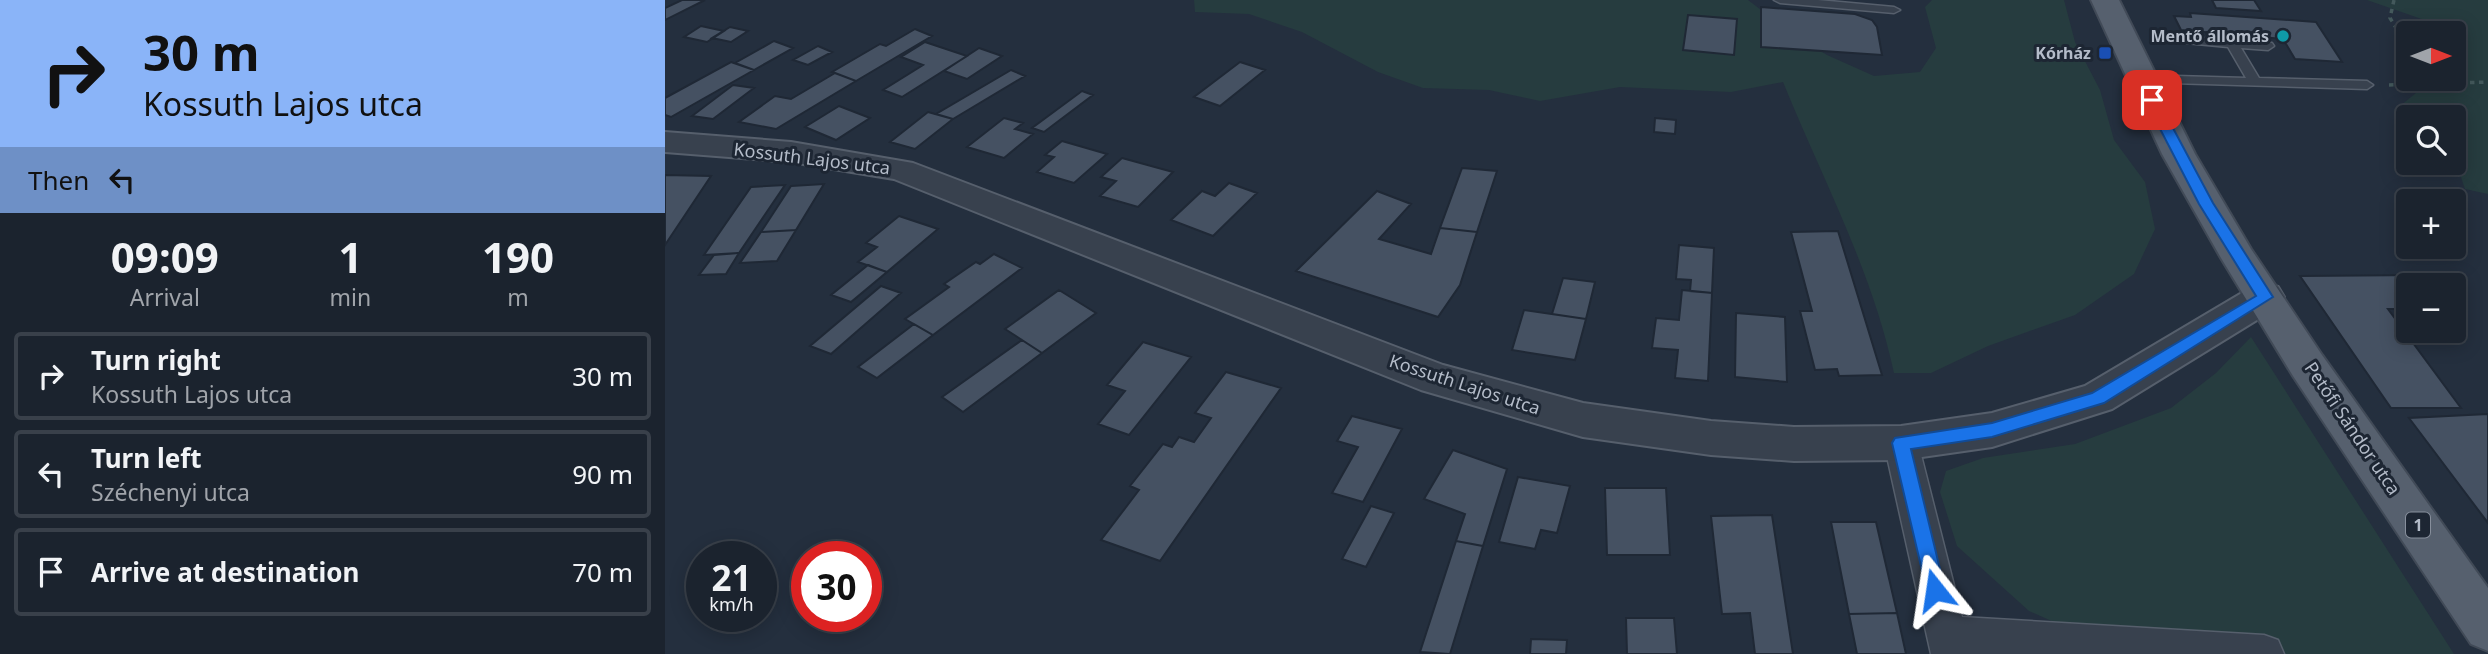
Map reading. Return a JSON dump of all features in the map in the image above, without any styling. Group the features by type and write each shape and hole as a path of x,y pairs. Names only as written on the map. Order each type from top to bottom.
{"main road":[{"name":"1","path":"2105,0 2141,79 2206,204 2265,297"},
{"name":"Petőfi Sándor utca","path":"2265,297 2488,628"}],"street":[{"name":"Kossuth Lajos utca","path":"665,142 791,152 901,170 1435,379 1583,420 1725,439 1794,444 1901,443 1992,430 2098,398 2265,297"},
{"path":"1901,443 1917,522 1949,645 2265,654"}],"lane":[{"path":"1780,0 1894,10"},
{"path":"2190,41 2268,46"},
{"path":"2232,44 2252,85"},
{"path":"2141,79 2252,85 2367,85"},
{"path":"2315,83 2324,95"}],"path":[{"path":"2394,0 2391,18 2396,27"},
{"path":"2466,83 2488,82"},
{"path":"2367,85 2396,85"}],"green space":[{"path":"1194,0 1748,0 1791,33 1827,55 1874,76 1920,72 1936,48 1925,7 1932,0 2064,0 2075,42 2100,90 2114,140 2145,182 2155,229 2134,274 2075,315 1988,346 1931,373 1894,373 1885,335 1859,261 1783,82 1731,92 1620,87 1540,101 1489,90 1423,88 1378,72 1302,32 1249,14 1195,12"},
{"path":"2367,0 2488,0 2488,194 2465,189 2460,175 2466,175 2466,105 2401,105 2418,91 2466,91 2466,21 2427,21"},
{"path":"2251,337 2454,654 2196,654 2112,648 2029,611 1957,546 1940,492 1946,471 1983,458 2075,444 2171,408 2216,373"}],"building":[{"path":"682,0 705,0 665,20 665,8"},
{"path":"2212,0 2254,0 2261,11 2216,8"},
{"path":"1761,7 1855,14 1872,20 1877,27 1882,55 1761,47"},
{"name":"Mentő állomás","path":"2190,13 2316,22 2342,62 2295,59 2283,39 2181,30 2174,16 2191,17"},
{"path":"1688,15 1737,19 1734,55 1683,50"},
{"path":"701,26 724,31 707,42 684,37"},
{"path":"730,27 748,31 731,42 712,38"},
{"path":"915,29 932,36 856,81 832,72 880,44 886,46"},
{"path":"774,41 793,48 754,70 735,63"},
{"path":"925,42 967,56 902,97 883,90 923,65 901,57"},
{"path":"818,46 832,52 808,65 793,60"},
{"path":"979,48 1002,56 967,79 944,71"},
{"path":"731,62 754,70 671,117 665,115 665,98"},
{"path":"1240,62 1265,70 1220,106 1194,97"},
{"path":"1011,70 1025,76 953,119 936,114"},
{"path":"835,73 856,81 776,129 739,122 775,96 791,99"},
{"path":"733,85 754,88 713,119 692,116"},
{"path":"1082,91 1093,95 1044,132 1032,128"},
{"path":"839,106 870,118 836,140 805,127"},
{"path":"928,112 953,119 915,149 890,142"},
{"path":"1004,118 1023,123 1015,129 1033,134 1004,158 967,147"},
{"path":"1655,118 1676,120 1675,134 1654,132"},
{"path":"1062,141 1107,154 1074,183 1037,172 1054,157 1045,155"},
{"path":"1122,158 1173,172 1138,207 1100,196 1116,181 1101,177"},
{"path":"1462,168 1497,171 1477,232 1440,228"},
{"path":"665,175 711,176 665,245"},
{"path":"1229,183 1257,193 1213,236 1171,220 1202,191 1215,196"},
{"path":"824,184 796,230 761,232 791,186"},
{"path":"785,185 739,253 704,255 751,187"},
{"path":"1377,191 1411,204 1379,239 1431,254 1440,228 1477,232 1460,285 1438,317 1296,271"},
{"path":"899,216 938,229 887,272 858,262 877,247 866,243"},
{"path":"796,230 777,261 740,263 761,232"},
{"path":"1838,231 1882,375 1839,376 1837,369 1815,370 1800,311 1812,311 1791,232"},
{"path":"1679,245 1714,248 1712,293 1690,291 1691,280 1676,279"},
{"path":"739,253 726,274 699,275 714,255"},
{"path":"994,254 1022,268 933,335 905,319 949,287 944,284 976,262 980,264"},
{"path":"868,265 887,272 851,302 831,295"},
{"path":"2396,275 2396,309 2388,309 2396,320 2396,343 2413,343 2461,408 2391,408 2300,276"},
{"path":"1563,278 1595,282 1586,319 1552,314"},
{"path":"881,286 901,293 831,354 810,346"},
{"path":"1059,290 1096,313 1042,353 1005,329"},
{"path":"1682,290 1712,293 1708,381 1675,378 1678,350 1652,348 1656,318 1679,320"},
{"path":"1524,310 1586,319 1575,360 1512,350"},
{"path":"1736,313 1785,317 1787,382 1735,377"},
{"path":"914,324 933,335 877,378 858,367"},
{"path":"1022,340 1042,353 963,412 942,397"},
{"path":"1143,342 1191,357 1129,435 1098,424 1125,391 1107,385"},
{"path":"1226,372 1281,388 1160,561 1101,540 1139,490 1130,486 1163,444 1172,447 1179,437 1194,442 1211,418 1195,413"},
{"path":"2488,414 2488,523 2409,418"},
{"path":"1352,416 1402,429 1363,502 1332,493 1358,447 1337,441"},
{"path":"1453,450 1507,469 1483,546 1456,541 1465,514 1424,499"},
{"path":"1518,477 1570,486 1557,533 1541,530 1535,549 1499,542"},
{"path":"1605,488 1666,488 1670,555 1607,555"},
{"path":"1371,506 1394,513 1366,567 1342,559"},
{"path":"1772,515 1793,654 1755,654 1750,613 1722,614 1711,516"},
{"path":"1831,522 1876,522 1897,613 1849,614"},
{"path":"1456,541 1483,546 1450,654 1420,652"},
{"path":"1897,613 1906,654 1857,654 1849,614"},
{"path":"1626,618 1674,618 1677,654 1627,654"},
{"path":"1531,639 1567,640 1566,654 1530,654"}],"place":[{"name":"Mentő állomás","path":"2283,36"},
{"name":"Kórház","path":"2105,53"}],"route":[{"path":"1935,590 1917,522 1901,443 1992,430 2098,398 2265,297 2206,204 2152,100"}]}
